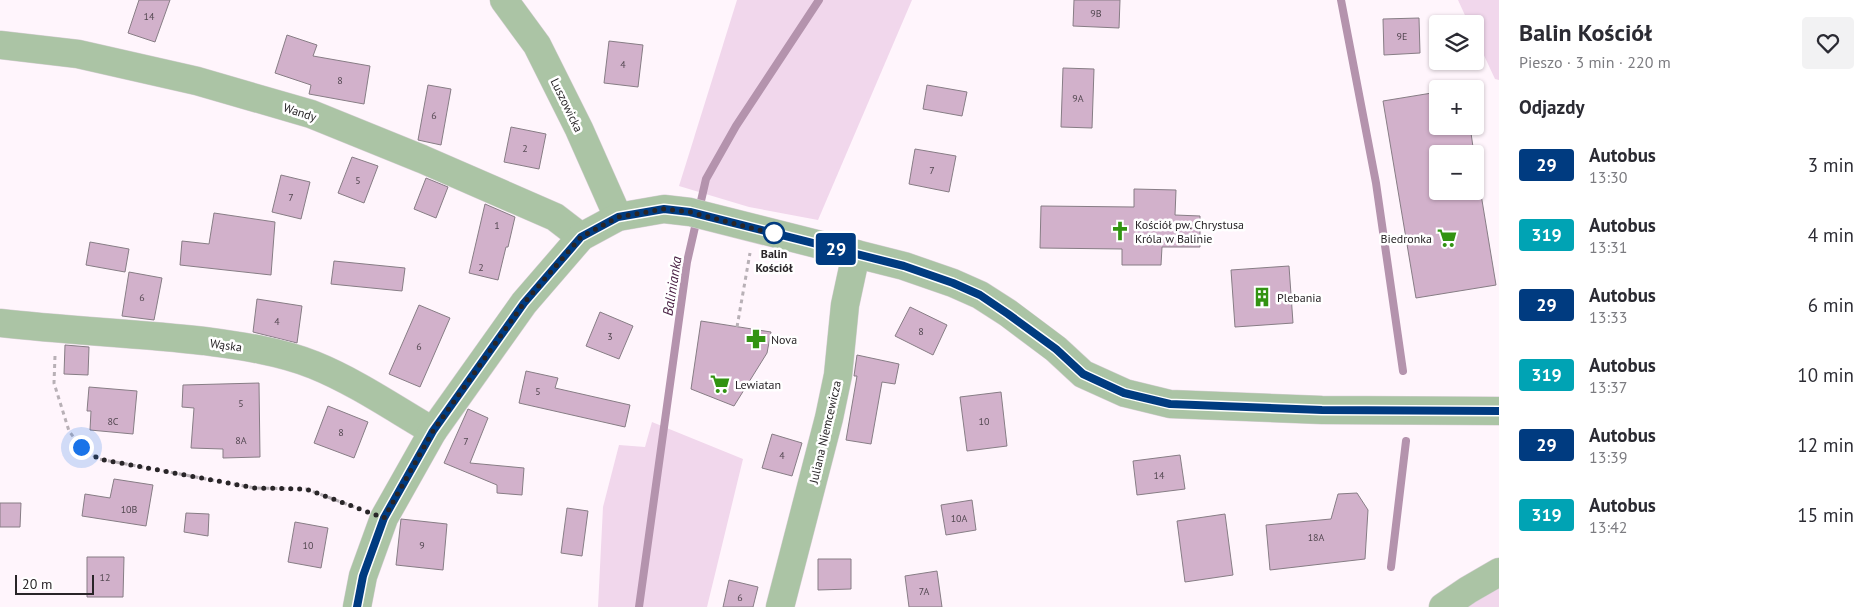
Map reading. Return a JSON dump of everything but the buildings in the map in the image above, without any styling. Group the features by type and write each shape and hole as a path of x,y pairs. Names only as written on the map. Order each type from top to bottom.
{"street":[{"name":"Luszowicka","path":"504,0 537,46 579,129 618,217"},
{"name":"Wandy","path":"0,45 78,54 197,81 311,114 422,159 556,218 581,237"},
{"path":"357,607 363,576 384,518 433,431 524,303 581,237 618,217 664,209 700,215 904,266 953,283 980,295 1008,314 1056,349 1083,374 1124,393 1170,404 1322,410 1499,411"},
{"name":"Juliana Niemcewicza","path":"780,607 829,418 838,375 845,305 856,254"},
{"name":"Wąska","path":"0,323 158,336 273,352 314,365 341,378 433,431"},
{"path":"1443,607 1499,572"}],"path":[{"path":"737,327 751,245"},
{"path":"56,329 54,383 69,430 81,447 99,459 255,488 306,489 384,518"}],"shaded area":[{"path":"737,0 912,0 818,220 749,207 679,186"},
{"path":"1458,0 1499,0 1499,80 1495,79 1484,55 1484,15 1465,15"},
{"path":"652,422 743,459 707,607 598,607 603,507 619,445 645,447"},
{"path":"1499,581 1499,607 1459,607"}],"waterway":[{"name":"Balinianka","path":"639,607 687,262 706,179 736,126 819,0"},
{"path":"1341,0 1376,183 1403,371"},
{"path":"1391,567 1406,441"}],"bus line":[{"name":"29","path":"357,607 363,576 384,518 433,431 524,303 581,237 618,217 664,209 690,212 904,266 953,283 980,295 1008,314 1056,349 1083,374 1124,393 1170,404 1322,410 1499,411"}],"place":[{"name":"Kościół pw. Chrystusa Króla w Balinie","path":"1120,231"},
{"name":"Balin Kościół","path":"774,233"},
{"name":"Biedronka","path":"1447,238"},
{"name":"Plebania","path":"1262,297"},
{"name":"Nova","path":"756,339"},
{"name":"Lewiatan","path":"720,384"}],"route":[{"path":"81,447 99,459 255,488 306,489 384,518 433,431 524,303 581,237 618,217 664,209 690,212 782,236 774,233"}]}
